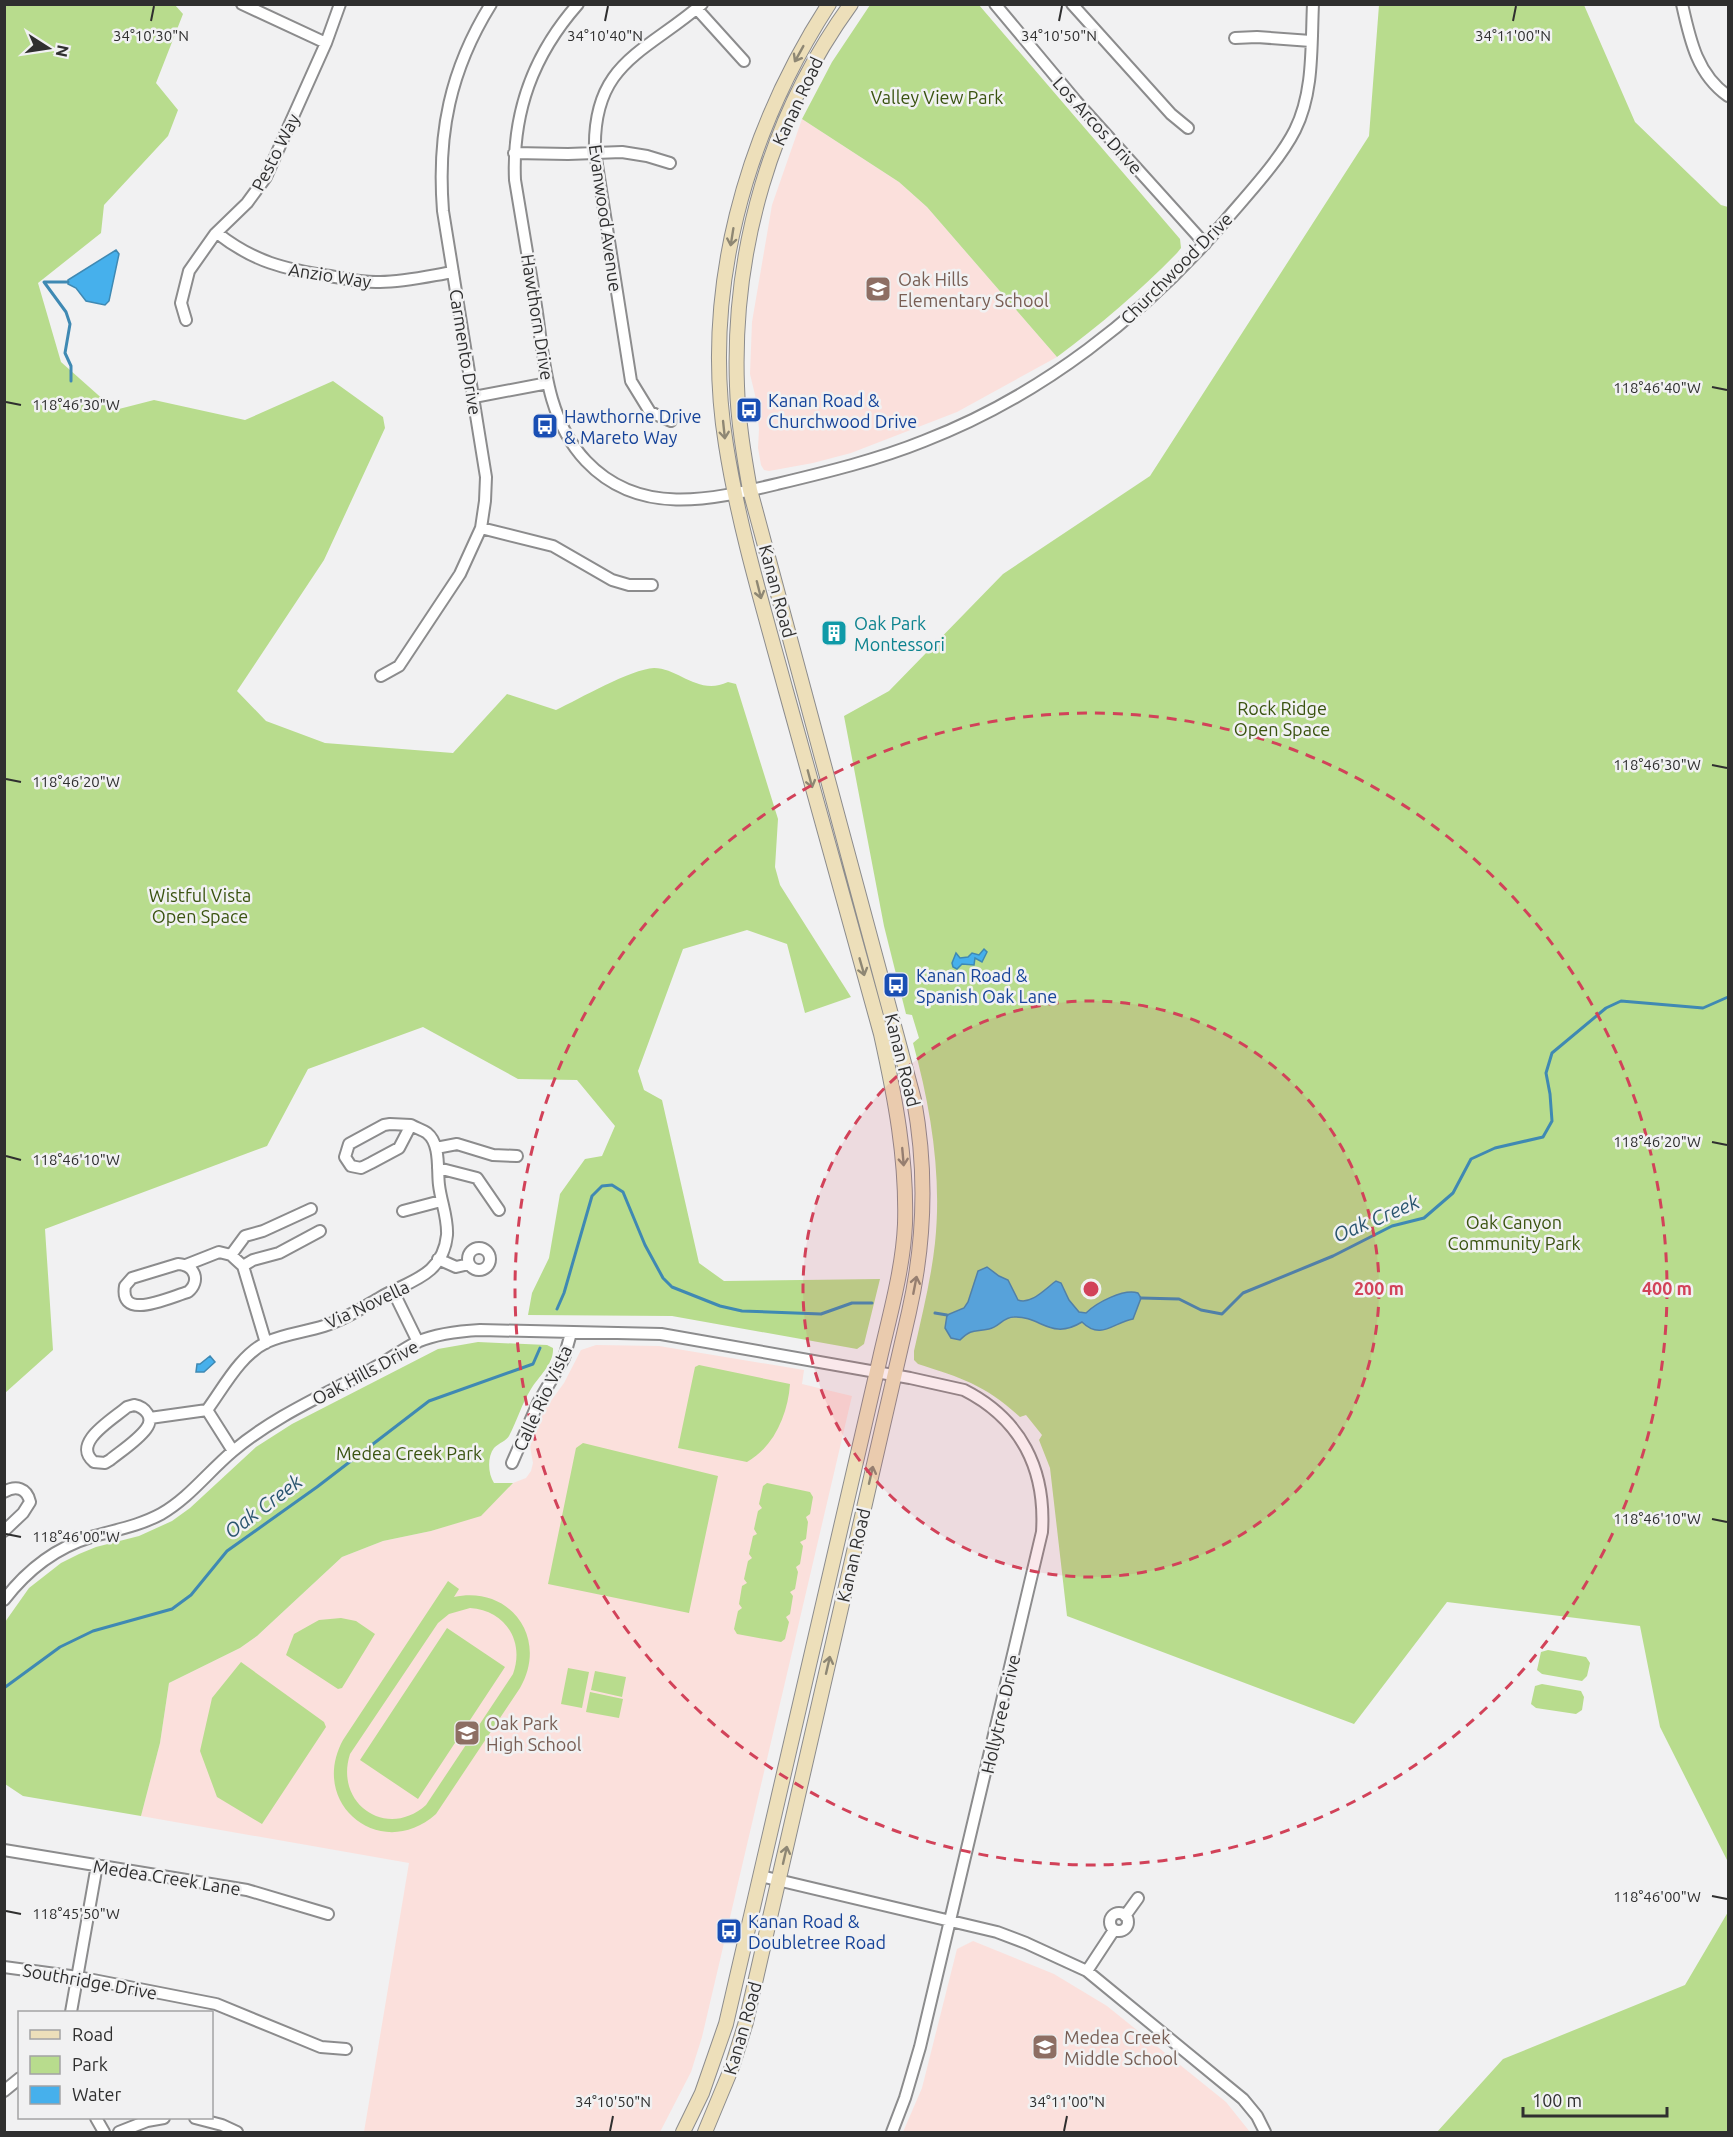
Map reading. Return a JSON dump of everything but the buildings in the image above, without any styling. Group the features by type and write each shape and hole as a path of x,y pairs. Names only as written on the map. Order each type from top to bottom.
{"main road":[{"name":"Kanan Road","path":"683,2133 702,2092 726,2024 877,1372 897,1281 904,1225 905,1179 897,1106 881,1034 764,609 735,493 726,444 719,381 722,300 735,220 749,169 772,108 807,38 829,4"},
{"name":"Kanan Road","path":"705,2133 732,2067 746,2022 916,1284 921,1249 923,1180 918,1122 894,1019 750,490 740,432 737,387 737,346 743,264 761,185 787,116 823,47 851,4"}],"street":[{"path":"242,4 326,43"},
{"name":"Pesto Way","path":"186,320 181,303 189,272 216,232 247,203 266,177 326,43 340,4"},
{"name":"Carmento Drive","path":"381,676 399,666 460,574 481,528 486,477 443,211 441,180 442,140 448,104 460,63 490,4"},
{"name":"Los Arcos Drive","path":"995,4 1076,101 1205,244"},
{"path":"1072,4 1171,114 1188,128"},
{"name":"Churchwood Drive","path":"750,490 877,458 928,440 992,410 1049,376 1101,340 1150,299 1205,244 1276,158 1294,132 1302,115 1307,95 1313,4"},
{"path":"1682,4 1697,60 1715,87 1728,96"},
{"name":"Hawthorn Drive","path":"577,5 551,39 532,74 520,112 514,153 515,180 548,383 555,411 569,440 589,464 616,484 644,496 676,501 698,500 750,490"},
{"path":"699,7 744,61"},
{"name":"Evanwood Avenue","path":"672,421 650,412 631,381 596,152 596,115 614,77 636,53 699,7"},
{"path":"1235,38 1257,37 1311,41"},
{"path":"514,153 622,152 670,163"},
{"name":"Anzio Way","path":"216,232 252,257 290,270 379,282 400,281 453,272"},
{"path":"474,398 548,383"},
{"path":"481,528 553,546 612,580 629,585 652,585"},
{"path":"411,1125 399,1148 361,1168 351,1167 347,1163 345,1157 349,1144 384,1125 405,1124 411,1125 427,1133 436,1148 457,1144 493,1155 517,1156"},
{"name":"Via Novella","path":"207,1410 243,1361 266,1342 338,1321 393,1291 417,1281 438,1259 447,1236 436,1148"},
{"path":"438,1168 477,1178 499,1210"},
{"path":"403,1211 441,1201"},
{"path":"231,1255 245,1236 263,1231 310,1209"},
{"path":"243,1266 254,1260 279,1253 320,1231"},
{"path":"186,1265 194,1271 196,1278 194,1287 188,1292 139,1307 130,1304 125,1298 125,1286 132,1278 178,1264 186,1265 219,1251 231,1255 243,1266 266,1342"},
{"path":"438,1259 456,1267 469,1264"},
{"path":"393,1291 418,1342"},
{"name":"Oak Hills Drive","path":"4,1600 26,1574 57,1552 91,1537 135,1526 160,1514 186,1496 233,1451 282,1417 382,1364 418,1342 457,1332 480,1330 661,1334 894,1375"},
{"name":"Calle Rio Vista","path":"512,1463 538,1403 564,1358 571,1333"},
{"name":"Hollytree Drive","path":"892,2133 920,2047 1039,1551 1044,1515 1038,1475 1031,1455 1000,1414 964,1390 894,1375"},
{"path":"140,1406 146,1410 150,1418 146,1429 110,1460 99,1463 88,1457 86,1448 89,1439 127,1407 140,1406"},
{"path":"150,1418 207,1410 233,1451"},
{"path":"4,1492 12,1488 22,1489 26,1492 30,1502 4,1531"},
{"name":"Medea Creek Lane","path":"4,1850 248,1890 328,1914"},
{"path":"71,2011 97,1865"},
{"path":"761,1876 997,1932 1026,1942 1087,1971 1243,2099 1257,2116 1265,2133"},
{"path":"1087,1971 1114,1930 1111,1925 1112,1917 1120,1913 1125,1916 1138,1898"},
{"name":"Southridge Drive","path":"4,1967 78,1977 216,2004 243,2013 321,2047 346,2049"},
{"path":"4,2091 18,2080"},
{"path":"97,2119 104,2133"},
{"path":"119,2133 147,2121 158,2119"},
{"path":"199,2119 222,2125 237,2133"}],"shaded area":[{"name":"Oak Hills Elementary School","path":"802,119 899,182 927,207 1057,357 957,412 851,453 769,471 764,470 761,465 758,448 756,399 750,374 752,322 772,205"},
{"name":"Oak Park High School","path":"596,1345 659,1346 804,1370 802,1384 852,1396 702,2037 691,2072 660,2132 364,2132 409,1863 141,1816 160,1743 169,1683 240,1648 257,1636 342,1557 383,1541 431,1531 481,1515 513,1483 526,1478 531,1471 533,1463 530,1446 545,1409 564,1383 581,1350"},
{"name":"Medea Creek Middle School","path":"973,1941 1054,1974 1107,2006 1226,2102 1250,2132 903,2132 922,2088 957,1949"}],"green space":[{"name":"Wistful Vista Open Space","path":"5,4 175,5 183,14 156,83 178,110 168,136 104,205 101,233 38,283 61,362 115,410 154,400 245,420 333,381 383,417 385,428 324,560 237,691 266,721 325,743 453,753 507,694 556,710 632,673 654,668 672,672 707,686 728,682 736,684 778,819 775,867 780,885 851,997 805,1013 787,944 747,930 683,949 638,1071 644,1090 662,1100 699,1263 724,1281 880,1279 864,1344 857,1349 672,1316 528,1315 532,1293 549,1258 560,1194 585,1159 602,1156 615,1126 577,1080 518,1079 423,1027 308,1069 267,1146 45,1229 53,1350 5,1393"},
{"name":"Valley View Park","path":"870,5 979,5 1180,239 1181,248 1163,267 1089,333 1057,357 927,207 899,182 802,119 832,62"},
{"path":"1379,5 1584,5 1635,122 1721,205 1728,207 1728,1862 1660,1727 1640,1626 1447,1602 1354,1724 1067,1616 1050,1468 1039,1440 1042,1435 1026,1415 1020,1417 984,1390 960,1378 918,1364 914,1360 935,1243 936,1167 930,1117 913,1043 919,1038 912,1015 906,1014 884,926 844,716 889,691 1003,574 1150,476 1369,136"},
{"name":"Medea Creek Park","path":"478,1342 547,1345 553,1348 549,1365 528,1394 509,1436 494,1448 490,1456 490,1470 494,1483 513,1483 481,1516 431,1531 383,1541 342,1557 257,1636 240,1648 169,1683 160,1743 141,1816 23,1796 5,1784 5,1622 29,1588 61,1563 79,1554 96,1547 139,1536 172,1521 190,1508 256,1447 292,1424 438,1349"},
{"path":"699,1365 790,1384 786,1407 778,1429 765,1448 747,1462 678,1448 695,1367"},
{"path":"583,1443 718,1476 689,1613 548,1584 576,1448"},
{"path":"767,1483 810,1492 813,1497 810,1514 806,1517 808,1522 806,1539 800,1542 803,1546 800,1564 796,1567 798,1572 795,1589 790,1592 793,1596 790,1614 786,1617 789,1622 785,1639 781,1642 737,1634 734,1629 738,1611 742,1608 739,1604 742,1586 747,1583 744,1579 748,1561 752,1558 749,1554 753,1536 757,1534 754,1529 758,1511 762,1508 759,1504 763,1486"},
{"path":"448,1581 459,1589 454,1597 474,1595 492,1599 507,1607 519,1619 527,1634 530,1651 528,1669 520,1688 436,1814 415,1828 393,1832 373,1829 356,1819 343,1804 335,1785 335,1764 343,1740","holes":["470,1608 482,1610 502,1621 514,1639 516,1662 513,1674 426,1805 411,1815 395,1819 381,1817 367,1811 357,1801 350,1788 347,1772 350,1754 438,1623 449,1614"]},
{"path":"341,1618 356,1621 375,1634 342,1688 338,1689 286,1655 294,1634 319,1620"},
{"path":"447,1628 505,1667 418,1799 360,1760"},
{"path":"1548,1650 1586,1657 1590,1663 1587,1676 1582,1681 1542,1674 1537,1670 1541,1652"},
{"path":"241,1662 324,1722 326,1727 262,1824 217,1797 200,1751 212,1698"},
{"path":"568,1668 589,1672 582,1708 561,1704"},
{"path":"595,1671 626,1677 622,1697 591,1690"},
{"path":"1542,1684 1581,1691 1584,1697 1582,1710 1576,1714 1536,1708 1531,1704 1535,1686"},
{"path":"590,1692 623,1699 619,1718 586,1712"},
{"path":"1728,1912 1728,2132 1437,2132 1503,2059 1685,1985"}],"water":[{"path":"116,250 119,254 109,301 105,305 86,301 76,288 68,284 68,280"},
{"path":"984,949 987,952 982,962 975,958 974,965 962,964 957,969 953,967 952,963 956,953 960,958 968,957 972,953 979,955"},
{"path":"987,1267 1008,1280 1018,1300 1033,1298 1056,1281 1061,1283 1069,1300 1079,1312 1086,1313 1118,1294 1138,1293 1141,1298 1133,1319 1108,1329 1095,1330 1082,1322 1071,1327 1054,1329 1032,1320 1014,1317 992,1328 971,1332 960,1340 951,1338 945,1328 947,1315 964,1308 978,1271"},
{"path":"210,1356 215,1362 204,1372 196,1372 197,1364"}],"waterway":[{"path":"68,282 44,282 66,312 70,324 65,353 71,366 71,381"},
{"name":"Oak Creek","path":"1141,1298 1179,1299 1201,1310 1222,1314 1243,1293 1333,1256 1392,1226 1424,1218 1453,1193 1471,1159 1495,1148 1543,1137 1552,1121 1546,1073 1552,1053 1606,1008 1621,1001 1703,1008 1728,997"},
{"name":"Oak Creek","path":"557,1309 564,1293 592,1196 602,1186 612,1185 623,1192 645,1245 663,1278 672,1287 720,1306 742,1311 821,1314 852,1303 872,1303"},
{"name":"Oak Creek","path":"935,1313 947,1315"},
{"name":"Oak Creek","path":"4,1688 60,1647 93,1631 172,1609 191,1595 227,1551 317,1487 429,1401 533,1364 540,1348"}],"place":[{"name":"Oak Hills Elementary School","path":"878,289"},
{"name":"Kanan Road & Churchwood Drive","path":"749,410"},
{"name":"Hawthorne Drive & Mareto Way","path":"545,426"},
{"name":"Oak Park Montessori","path":"834,633"},
{"name":"Kanan Road & Spanish Oak Lane","path":"896,985"},
{"name":"Oak Park High School","path":"467,1733"},
{"name":"Kanan Road & Doubletree Road","path":"729,1931"},
{"name":"Medea Creek Middle School","path":"1045,2047"}],"park label":[{"name":"Rock Ridge Open Space","path":"1282,718"},
{"name":"Oak Canyon Community Park","path":"1514,1232"}]}
